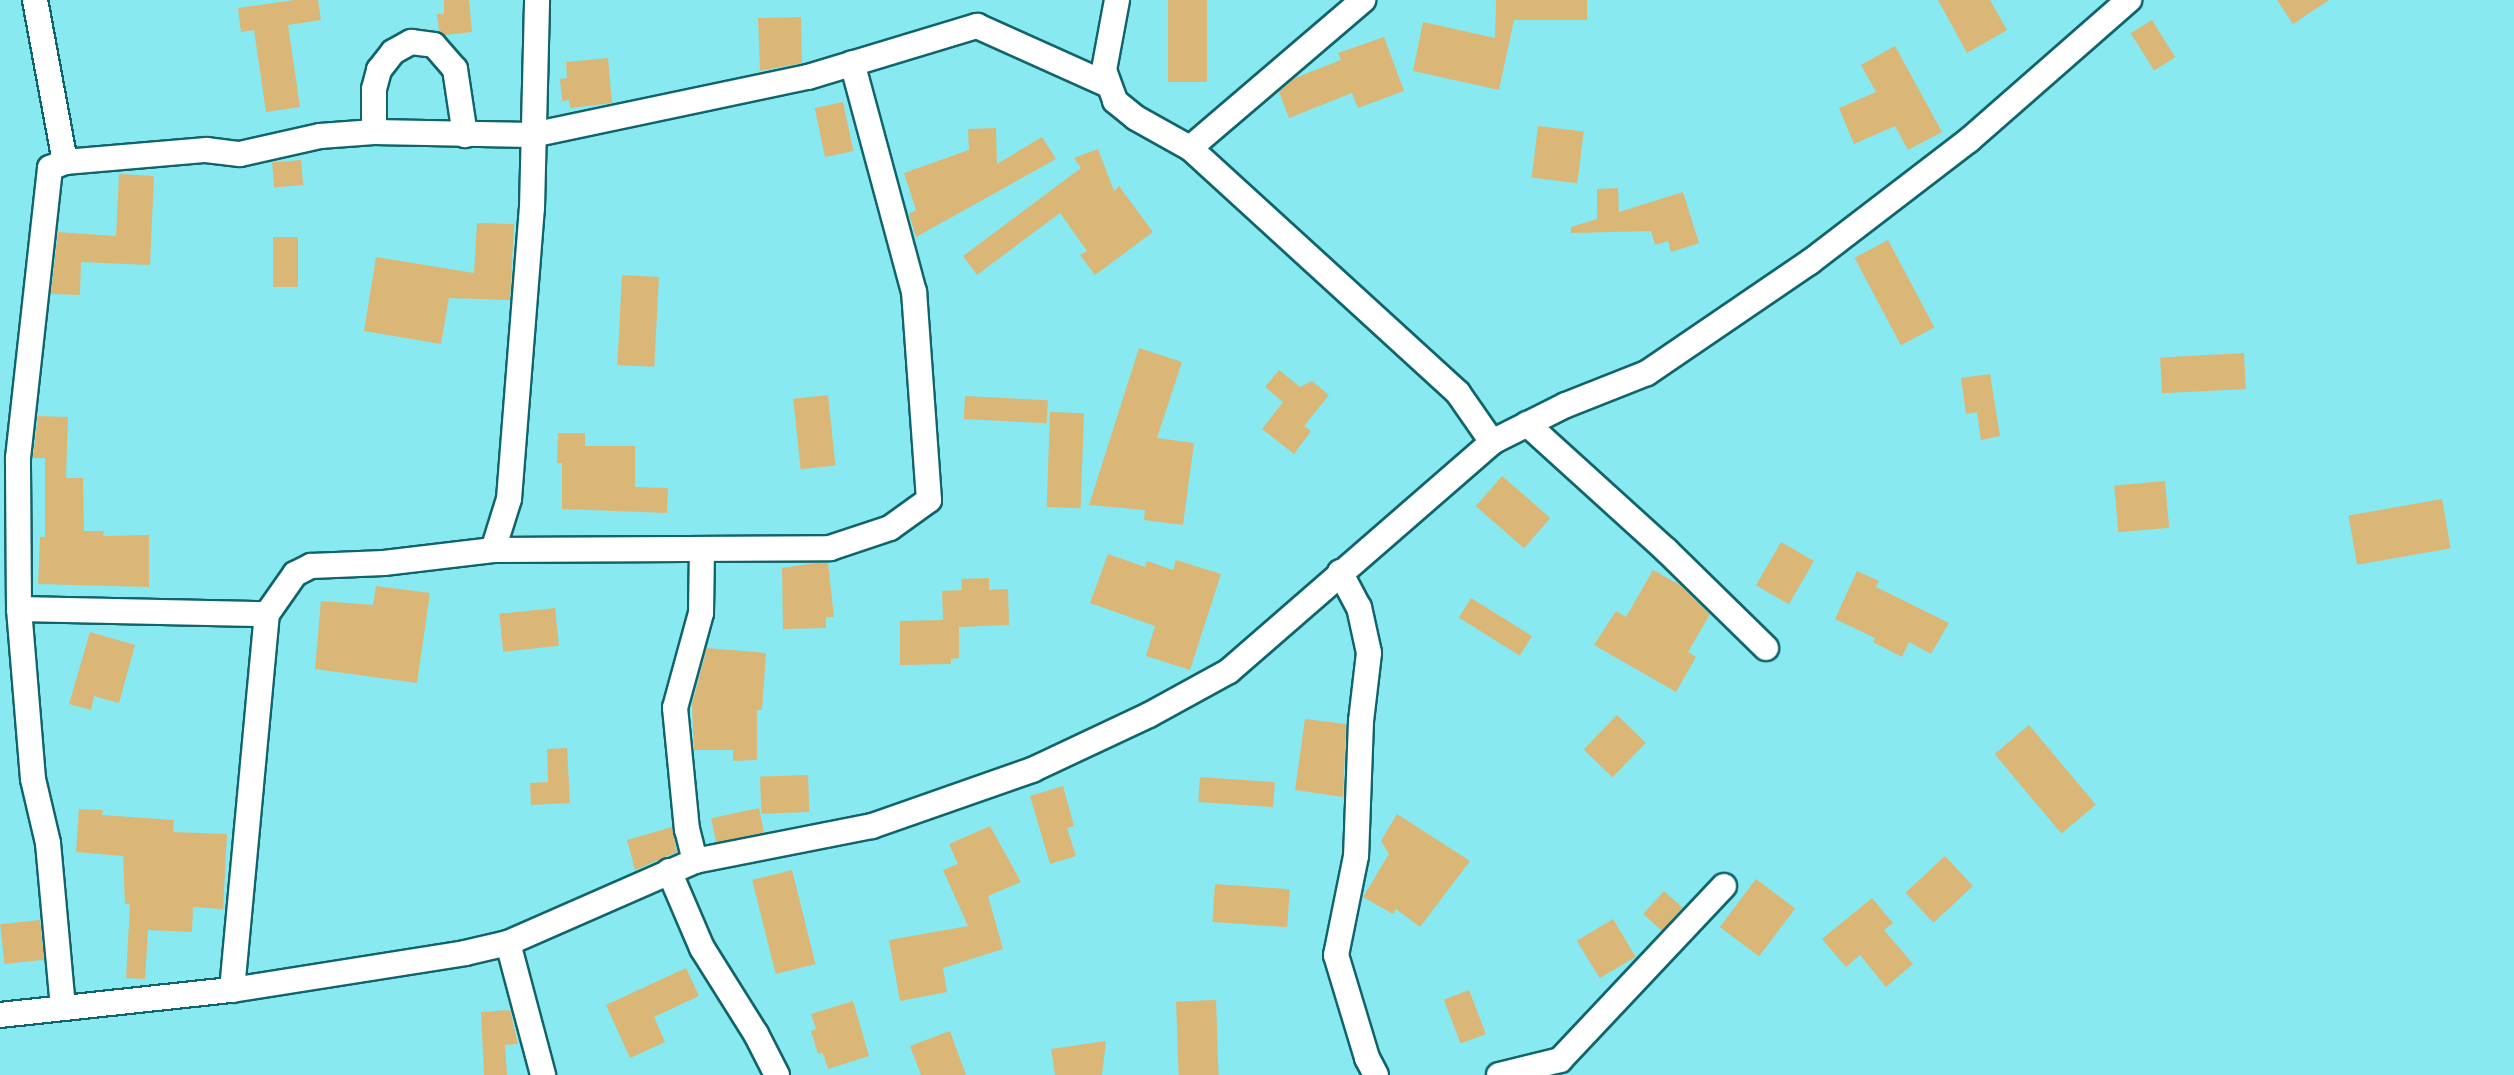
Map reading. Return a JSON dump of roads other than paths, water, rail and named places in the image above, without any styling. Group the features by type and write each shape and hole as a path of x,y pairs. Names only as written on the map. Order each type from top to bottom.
{"street":[{"path":"35,0 65,162"},
{"path":"493,550 509,499 532,208 537,0"},
{"path":"1117,0 1104,70 1115,101 1136,118 1190,148 1458,393 1492,442"},
{"path":"1190,148 1363,0"},
{"path":"0,1015 232,990 465,953 508,943 695,861 872,826 1032,770 1149,715 1229,671 1492,442 1647,373 1810,262 1969,140 2129,0"},
{"path":"63,1008 48,843 33,779 19,609 18,458 50,168 65,162 206,150 240,154 320,136 374,132 532,135 808,77 977,26 1108,85"},
{"path":"374,132 374,89 379,70 393,52 411,42 434,45 455,69 465,135"},
{"path":"232,990 267,614 288,581 311,566 384,563 493,550 830,548 890,528 929,500 914,292 852,63"},
{"path":"1527,424 1666,550 1766,648"},
{"path":"695,861 684,808 675,708 701,613 702,550"},
{"path":"1340,572 1359,607 1369,653 1361,721 1356,856 1336,955 1367,1058 1376,1075"},
{"path":"19,609 267,614"},
{"path":"669,871 702,948 756,1034 777,1075"},
{"path":"1499,1075 1560,1060 1724,886"},
{"path":"508,943 543,1075"}]}
